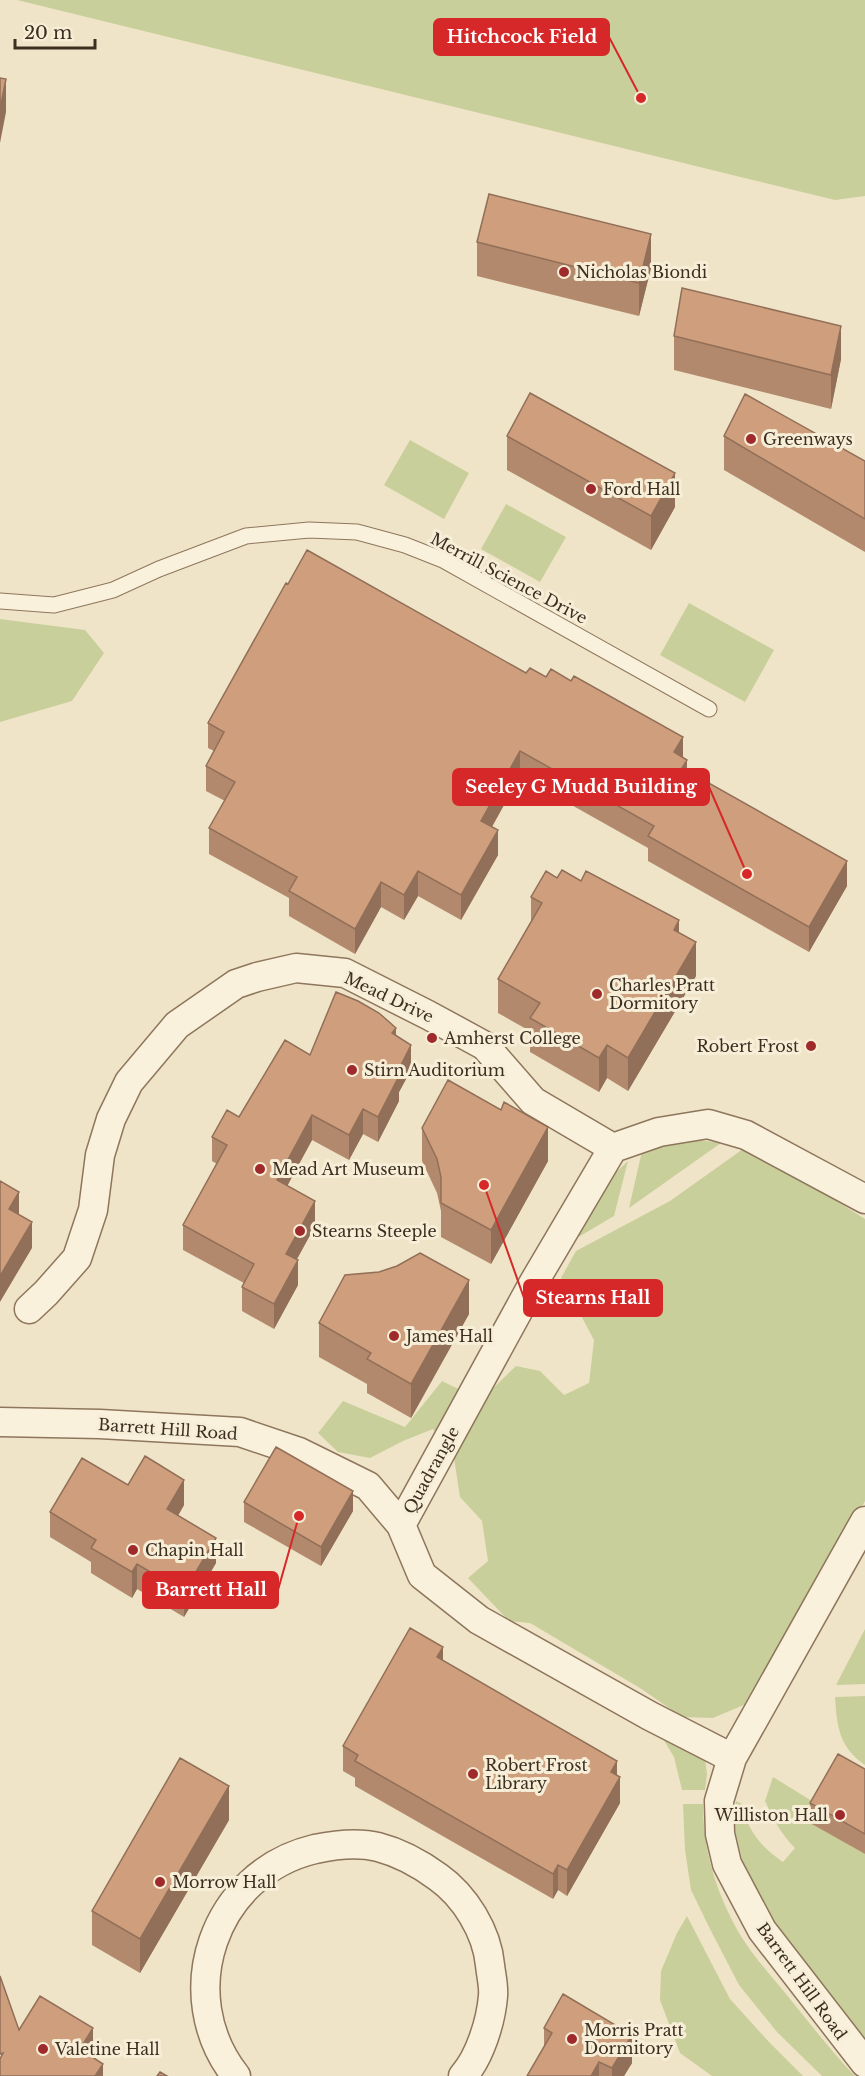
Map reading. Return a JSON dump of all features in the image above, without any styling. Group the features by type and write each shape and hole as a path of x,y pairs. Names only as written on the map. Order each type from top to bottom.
{"street":[{"name":"Mead Drive","path":"29,1309 77,1258 93,1210 100,1155 111,1119 129,1082 177,1025 236,984 257,977 296,968 345,974 428,1014 485,1046 533,1101 614,1148"},
{"path":"614,1148 659,1132 708,1124 746,1135 865,1199"},
{"name":"Quadrangle","path":"614,1148 534,1282 401,1525 422,1575 479,1620 650,1716 732,1758"},
{"name":"Barrett Hill Road","path":"7,1423 100,1424 240,1432 300,1452 368,1486 401,1525"},
{"path":"732,1758 865,1521"},
{"name":"Barrett Hill Road","path":"732,1758 719,1801 720,1834 727,1864 762,1930 865,2063"},
{"path":"236,2076 224,2060 208,2022 204,1981 212,1941 231,1904 259,1875 295,1854 335,1845 376,1846 415,1860 448,1884 474,1916 489,1954 493,1995 485,2036 463,2076"}],"lane":[{"name":"Merrill Science Drive","path":"0,601 54,605 64,603 113,590 159,569 246,536 309,530 357,532 405,545 443,560 710,709"}],"green space":[{"path":"17,0 865,0 865,196 835,200"},
{"path":"410,440 469,473 444,519 384,485"},
{"path":"506,504 566,537 540,582 481,549"},
{"path":"689,603 774,650 745,702 660,655"},
{"path":"0,619 85,630 104,653 72,701 0,722"},
{"path":"676,1140 721,1143 629,1208 642,1151"},
{"path":"743,1149 768,1158 865,1219 865,1501 815,1592 746,1704 713,1718 682,1717 640,1688 530,1623 509,1621 468,1578 488,1561 482,1521 460,1497 454,1458 433,1429 370,1458 338,1452 318,1433 343,1401 405,1427 442,1381 481,1400 516,1366 540,1371 564,1395 589,1383 594,1340 561,1278 576,1251 670,1201"},
{"path":"628,1161 614,1216 570,1242 610,1178"},
{"path":"865,1629 865,1684 836,1685"},
{"path":"865,1696 865,1765 850,1751 841,1736 835,1697"},
{"path":"659,1732 705,1759 707,1774 705,1790 682,1790 674,1757"},
{"path":"773,1777 820,1806 811,1823 865,1854 865,2043 790,1954 743,1864 733,1823 736,1801 742,1804 751,1830 775,1856 783,1862 795,1848 778,1826 765,1801"},
{"path":"683,1804 703,1804 707,1848 714,1877 743,1940 855,2076 822,2076 777,2032 739,1985 691,1890 685,1850"},
{"path":"687,1916 730,1999 803,2076 712,2076 680,2053 660,2000 661,1971"}],"building":[{"path":"0,78 6,79 0,109"},
{"path":"489,194 651,234 639,283 477,242"},
{"path":"682,288 841,326 831,375 674,336"},
{"path":"530,393 675,473 651,516 507,436"},
{"path":"745,394 865,461 865,519 724,436"},
{"path":"307,550 526,673 530,668 546,677 551,669 571,681 574,676 683,737 674,752 687,760 682,768 847,861 809,927 648,836 654,826 520,751 481,821 498,830 461,895 418,871 404,895 381,882 355,929 289,891 297,877 209,828 235,782 206,766 224,732 208,723 286,583 288,584"},
{"name":"Charles Pratt Dormitory","path":"562,870 581,881 586,871 679,920 674,930 696,942 628,1058 607,1045 599,1058 530,1018 540,1003 498,979 542,903 531,897 546,871 557,878"},
{"path":"336,992 379,1013 396,1028 392,1033 411,1045 396,1075 399,1076 378,1117 363,1109 349,1135 312,1115 277,1180 315,1201 286,1254 298,1260 274,1304 242,1287 254,1264 183,1225 227,1145 212,1137 227,1110 239,1117 285,1040 310,1055"},
{"path":"448,1080 501,1110 504,1102 548,1127 491,1230 441,1203 441,1177 437,1159 422,1128"},
{"path":"0,1181 19,1192 9,1209 32,1222 0,1276"},
{"path":"420,1253 469,1280 411,1384 367,1359 371,1353 319,1323 345,1275 379,1272 397,1266"},
{"path":"276,1447 353,1491 321,1547 244,1502"},
{"name":"Chapin Hall","path":"145,1456 184,1480 167,1509 216,1538 184,1592 137,1564 132,1572 91,1548 96,1540 50,1512 82,1458 128,1485"},
{"name":"Robert Frost Library","path":"410,1628 443,1647 437,1657 617,1761 611,1772 620,1777 567,1870 558,1865 553,1874 355,1761 358,1755 343,1746"},
{"name":"Williston Hall","path":"838,1754 865,1769 865,1834 810,1803"},
{"path":"180,1758 229,1786 140,1939 92,1911"},
{"path":"0,1976 19,2030 40,1996 93,2028 80,2049 103,2064 95,2076 0,2076 0,2059 3,2053 0,2054"},
{"path":"563,1994 632,2035 612,2068 599,2062 591,2076 527,2076 552,2033 544,2028"}],"place":[{"name":"Hitchcock Field","path":"641,98"},
{"name":"Nicholas Biondi","path":"564,272"},
{"name":"Greenways","path":"751,439"},
{"name":"Ford Hall","path":"591,489"},
{"name":"Seeley G Mudd Building","path":"747,874"},
{"name":"Charles Pratt Dormitory","path":"597,994"},
{"name":"Amherst College","path":"432,1038"},
{"name":"Robert Frost","path":"811,1046"},
{"name":"Stirn Auditorium","path":"352,1070"},
{"name":"Mead Art Museum","path":"260,1169"},
{"name":"Stearns Hall","path":"484,1185"},
{"name":"Stearns Steeple","path":"300,1231"},
{"name":"James Hall","path":"394,1336"},
{"name":"Barrett Hall","path":"299,1516"},
{"name":"Chapin Hall","path":"133,1550"},
{"name":"Robert Frost Library","path":"473,1774"},
{"name":"Williston Hall","path":"840,1815"},
{"name":"Morrow Hall","path":"160,1882"},
{"name":"Morris Pratt Dormitory","path":"572,2039"},
{"name":"Valetine Hall","path":"43,2049"}]}
